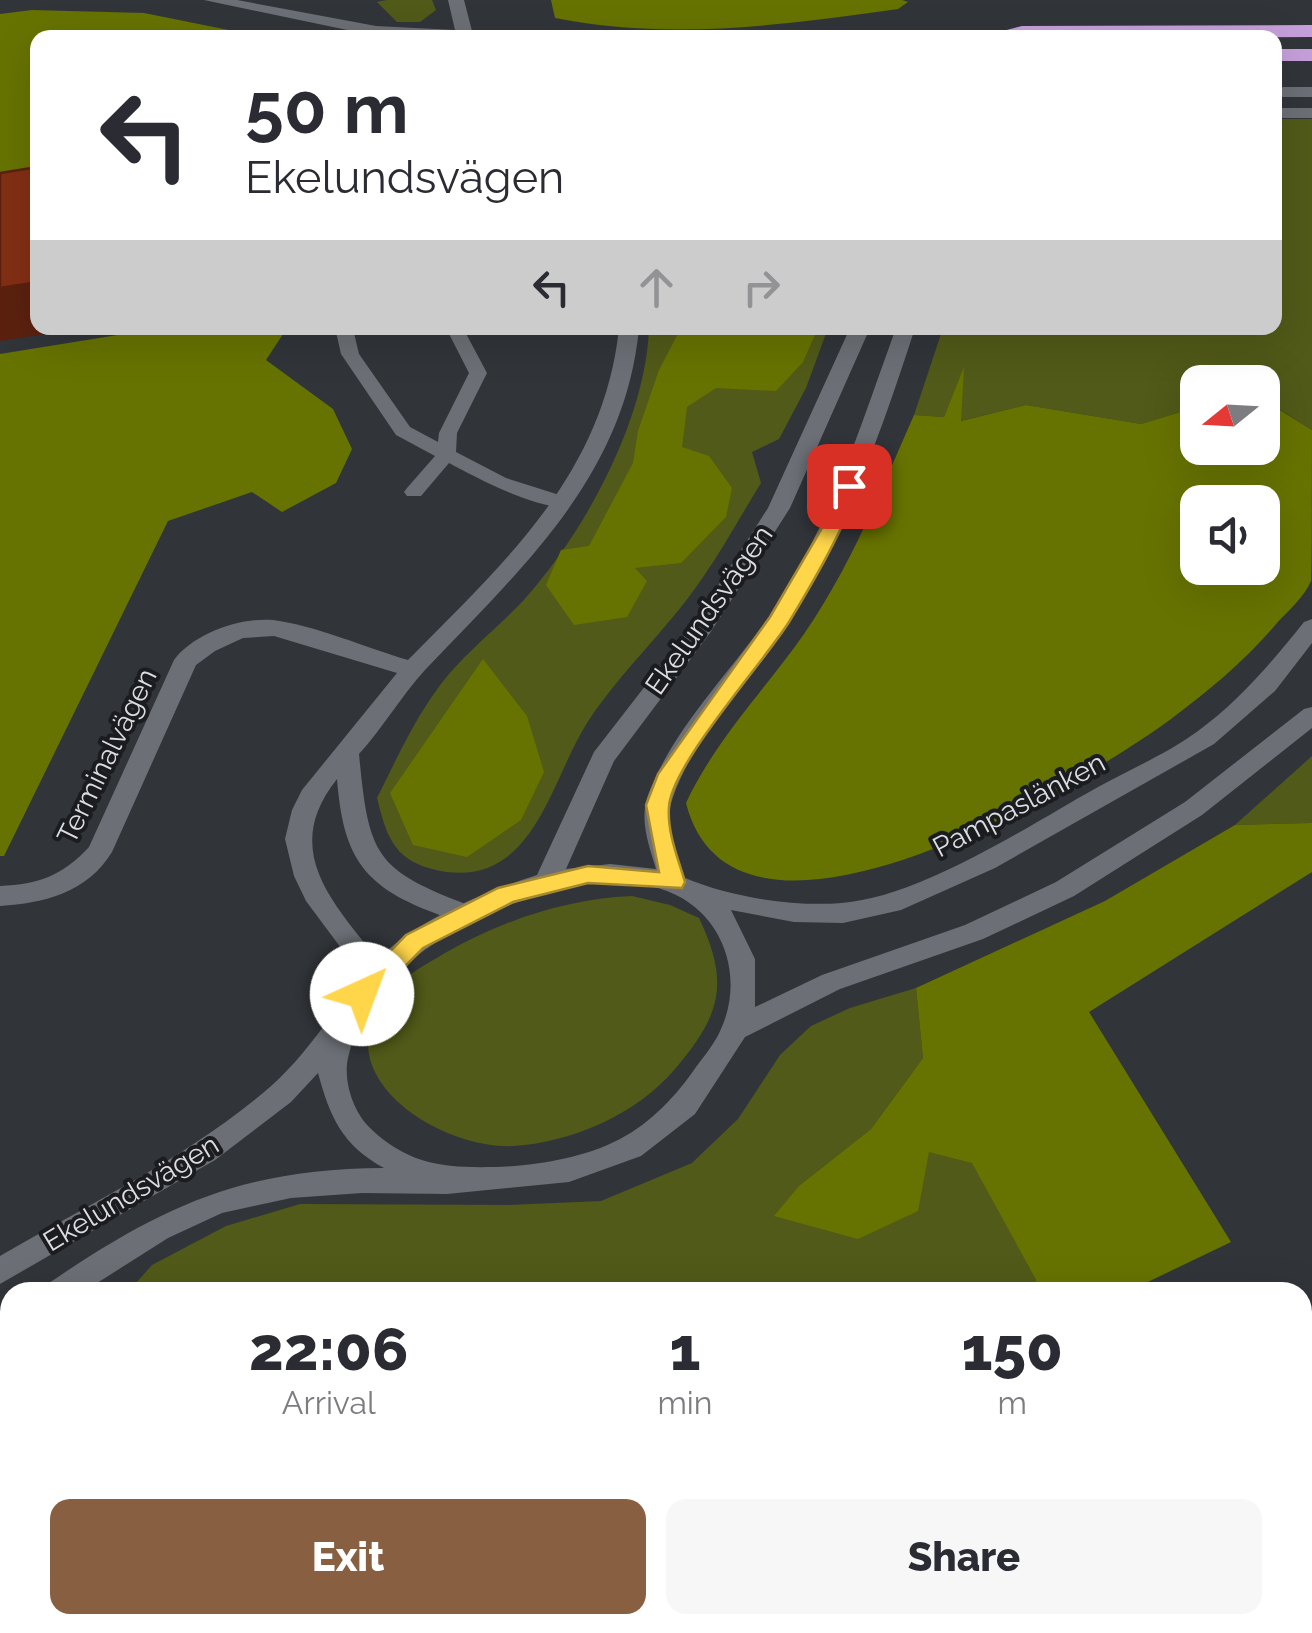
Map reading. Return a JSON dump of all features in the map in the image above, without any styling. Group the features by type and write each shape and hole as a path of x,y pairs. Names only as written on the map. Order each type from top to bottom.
{"highway":[{"path":"1282,31 1312,31"},
{"path":"1282,55 1312,55"}],"street":[{"path":"212,0 370,30"},
{"path":"456,0 463,30"},
{"path":"264,11 305,30"},
{"path":"1282,92 1312,92"},
{"path":"1282,114 1312,113"},
{"path":"376,976 310,885 298,840 308,799 413,670 498,586 562,502 612,409 624,377 629,335"},
{"name":"Ekelundsvägen","path":"546,884 603,758 702,628 779,508 857,335"},
{"name":"Ekelundsvägen","path":"673,882 661,841 657,805 669,774 779,620 835,523 903,335"},
{"name":"Terminalvägen","path":"0,896 44,894 78,877 99,852 186,660 214,639 251,627 274,628 413,670"},
{"name":"Pampaslänken","path":"702,895 794,912 843,914 892,902 1001,852 1205,738 1267,685 1312,627"},
{"path":"736,1030 828,983 976,932 1044,898 1145,841 1231,784 1312,716"},
{"path":"347,752 354,835 368,862 410,894 467,914"},
{"name":"Ekelundsvägen","path":"0,1272 206,1152 281,1094 344,1026 376,976 414,941 506,894 588,874 673,882 702,895 723,919 741,954 746,981 736,1030 714,1073 680,1112 634,1146 601,1163 503,1181 339,1182 222,1200 148,1234 75,1282"},
{"name":"Ekelundsvägen","path":"344,1026 334,1058 336,1090 344,1117 369,1144 400,1163 447,1182"}],"lane":[{"path":"347,335 350,354 402,431 500,482 562,502"},
{"path":"414,492 446,454 448,433 478,374 458,335"}],"green space":[{"path":"432,0 436,10 420,22 397,22 377,2"},
{"path":"551,0 908,2 898,9 812,20 726,28 641,29 555,18"},
{"path":"32,10 144,13 229,30 30,30 30,187 0,192 0,14"},
{"path":"1282,119 1312,119 1312,430 1280,410 1280,365 1180,365 1180,412 1141,424 1026,405 960,421 963,371 944,417 914,415 941,335 1282,335"},
{"path":"118,335 282,335 266,360 333,409 352,449 336,483 282,512 252,492 168,521 4,856 0,856 0,354"},
{"path":"648,335 825,335 806,388 779,439 752,452 761,483 688,598 587,723 533,828 515,850 493,866 466,873 419,865 393,843 377,798 414,725 441,684 522,602 589,510 624,437 645,363"},
{"path":"677,335 815,335 803,362 776,391 716,388 687,407 682,447 709,456 732,488 726,517 681,563 635,568 647,581 627,617 574,625 546,585 561,550 589,546 633,463 638,431 659,370"},
{"path":"964,367 961,421 1026,405 1141,424 1180,412 1180,465 1280,465 1280,410 1312,430 1311,581 1301,598 1227,674 1127,749 1065,786 992,824 914,856 837,877 770,879 717,856 686,803 726,736 821,608 864,527 914,415 944,417"},
{"path":"483,659 527,716 544,772 521,820 467,857 413,845 390,793"},
{"path":"1312,756 1312,823 1235,825"},
{"path":"1312,823 1312,872 1089,1012 1231,1242 1148,1282 1036,1282 972,1163 929,1152 918,1211 858,1239 774,1216 800,1185 871,1129 923,1058 916,988 1105,901 1235,825"},
{"path":"632,896 670,905 699,918 715,961 717,980 716,998 703,1032 675,1069 642,1099 602,1123 559,1139 514,1146 484,1144 423,1120 397,1101 378,1078 368,1051 371,1023 389,993 408,976 467,941 512,921 583,902"},
{"path":"916,988 923,1058 871,1129 800,1185 929,1151 972,1162 1036,1282 137,1282 152,1265 226,1226 300,1204 509,1205 601,1201 692,1163 738,1119 780,1055 811,1026 850,1008"}],"building":[{"path":"30,168 30,283 0,288 0,173"}],"route":[{"path":"362,994 414,941 506,894 588,874 634,875 673,882 661,841 657,805 669,774 779,620 835,523 849,486"}]}
